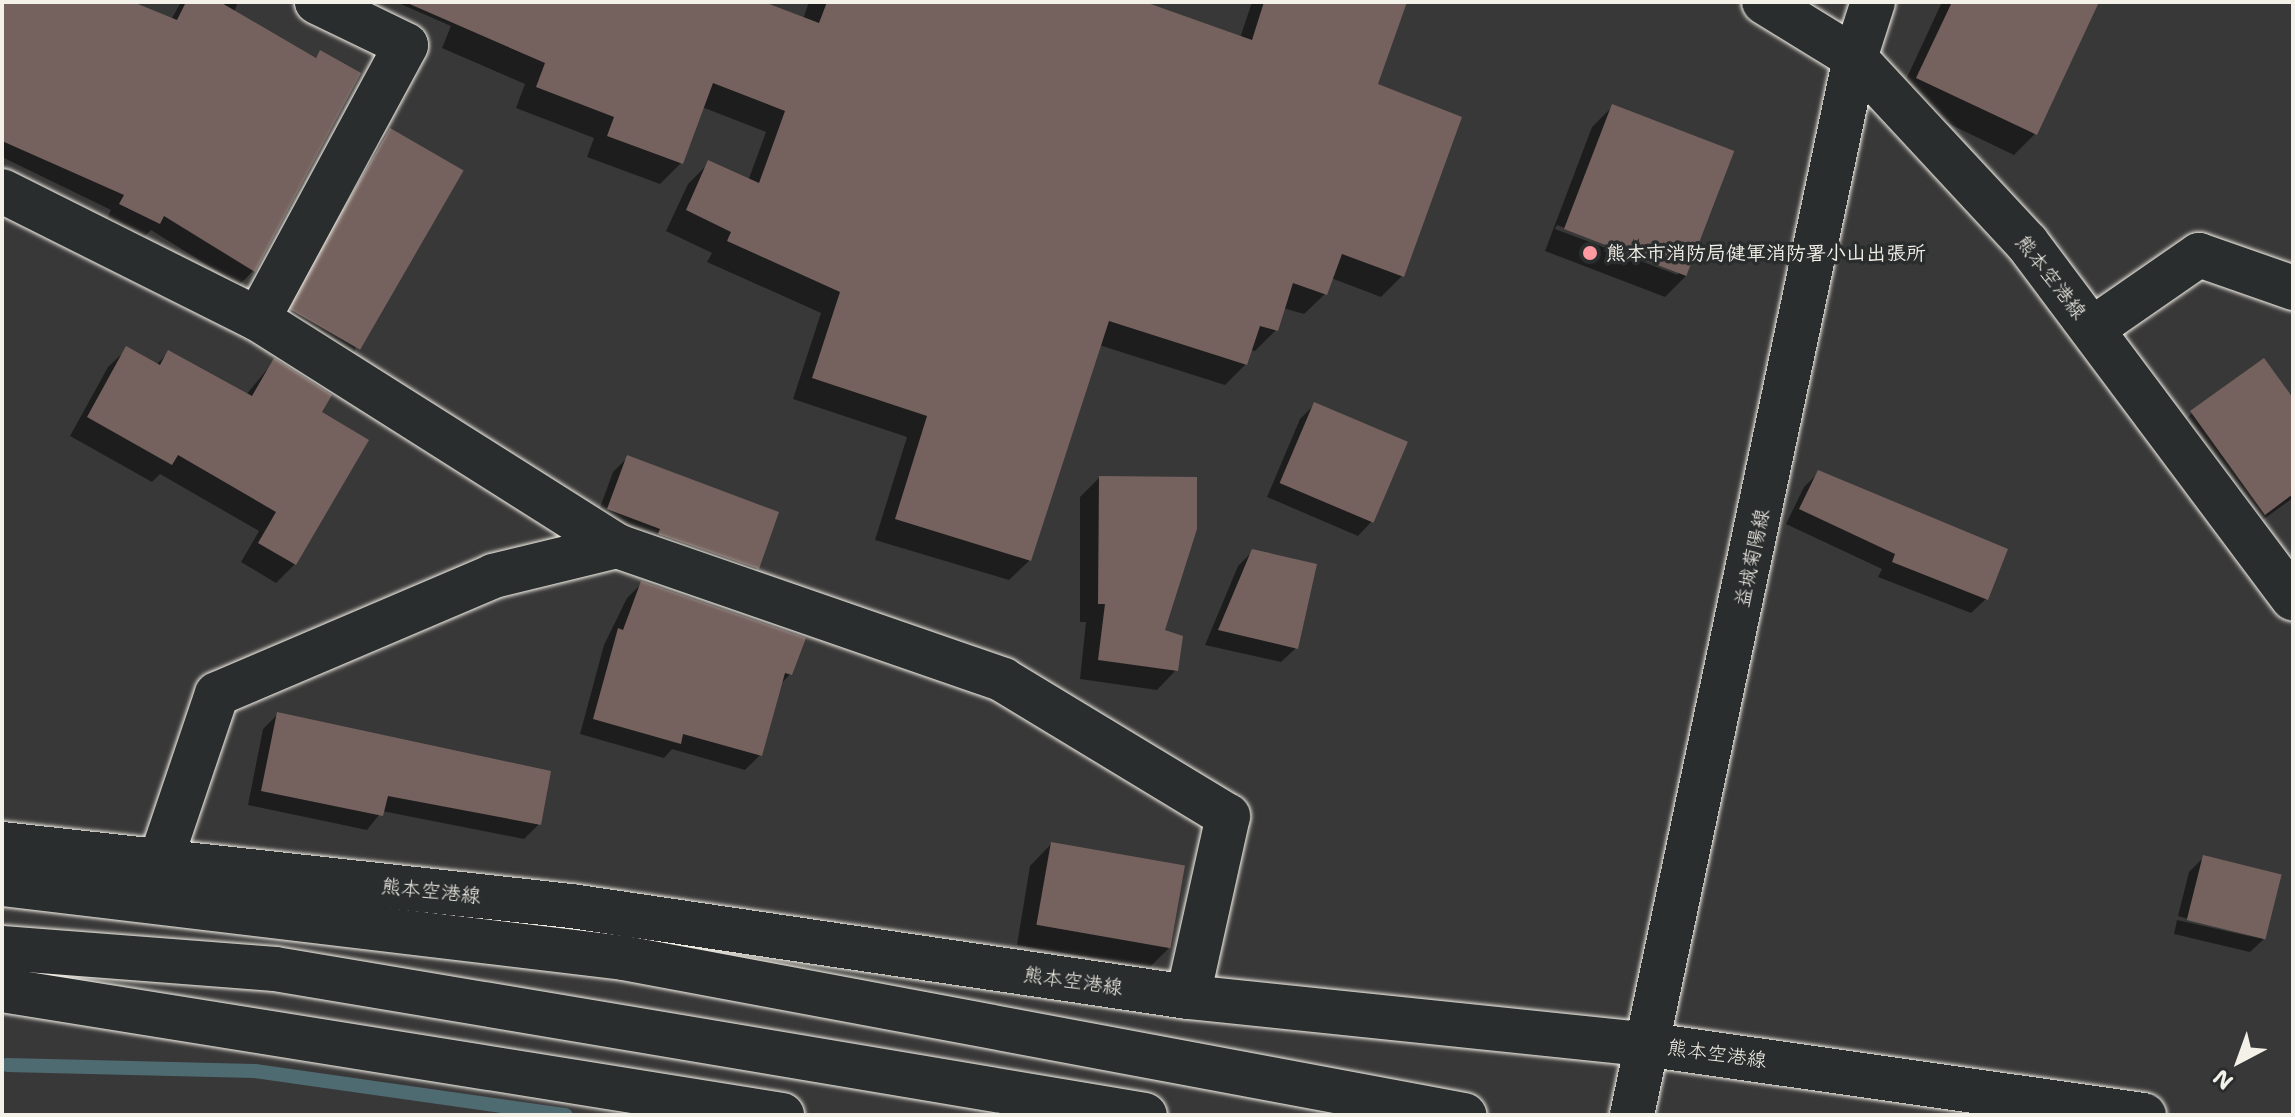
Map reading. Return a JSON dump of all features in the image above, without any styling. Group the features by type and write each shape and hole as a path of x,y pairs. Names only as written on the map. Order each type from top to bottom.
{"main road":[{"path":"258,319 406,45 317,2"},
{"name":"熊本空港線","path":"1764,2 1855,58 2027,243 2293,598"},
{"name":"益城菊陽線","path":"1632,1115 1651,1045 1855,58 1873,2"},
{"path":"2,191 258,319 617,546 1003,680 1228,816 1188,997"},
{"path":"2092,329 2199,255 2293,288"},
{"path":"160,862 217,694 493,576 617,546"},
{"name":"熊本空港線","path":"2,844 571,906 1188,997 1651,1045 2144,1115"},
{"path":"9,885 624,958 1464,1115"},
{"path":"10,948 275,969 1145,1115"},
{"path":"2,990 782,1115"}],"building":[{"path":"2,2 133,2 177,20 186,2 220,2 316,58 320,50 361,73 255,272 164,216 160,224 119,204 124,195 2,141"},
{"path":"405,2 764,2 819,23 827,2 1145,2 1252,40 1264,2 1407,2 1378,84 1462,117 1404,277 1342,254 1327,295 1293,283 1278,331 1260,326 1247,365 1109,321 1031,561 895,519 927,416 812,378 840,292 727,241 731,232 686,210 708,160 759,183 785,111 713,83 683,164 607,136 614,117 536,87 545,63"},
{"path":"1952,2 2099,2 2037,135 1916,78"},
{"path":"1612,104 1734,151 1686,276 1564,229"},
{"path":"390,128 464,170 360,350 286,307"},
{"path":"126,346 160,365 168,350 252,396 274,358 332,395 322,412 369,440 296,565 258,543 276,512 178,455 172,465 87,417"},
{"path":"2264,358 2293,398 2293,494 2265,515 2190,411"},
{"path":"1314,402 1408,442 1374,523 1280,483"},
{"path":"627,455 779,512 759,569 658,534 660,529 607,509"},
{"path":"1818,470 2008,549 1988,600 1892,562 1895,554 1799,509"},
{"path":"1099,476 1197,477 1197,529 1165,630 1183,636 1178,671 1098,660 1105,604 1098,604"},
{"path":"1252,549 1317,564 1298,649 1218,630"},
{"path":"641,581 806,638 792,675 785,673 762,756 683,734 681,744 593,719 618,628 623,630"},
{"path":"277,712 551,771 541,825 388,796 383,816 261,791"},
{"path":"1051,842 1185,866 1170,948 1036,925"},
{"path":"2203,855 2282,875 2265,940 2187,920"}],"waterway":[{"path":"7,1065 255,1071 566,1115"}],"place":[{"name":"熊本市消防局健軍消防署小山出張所","path":"1590,253"}]}
